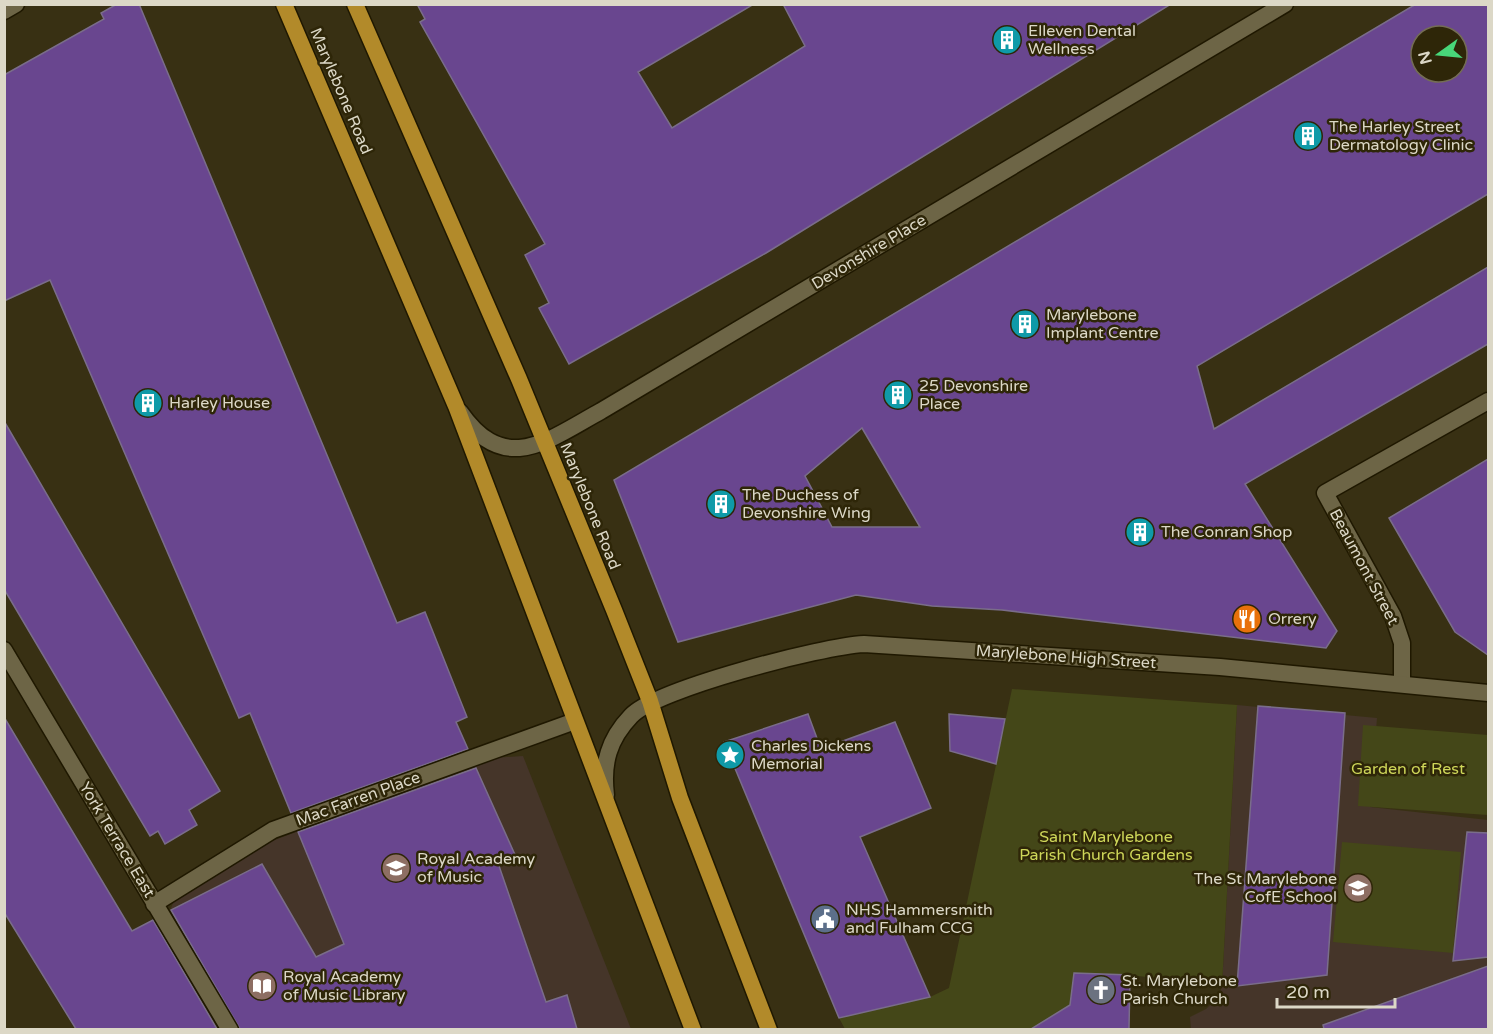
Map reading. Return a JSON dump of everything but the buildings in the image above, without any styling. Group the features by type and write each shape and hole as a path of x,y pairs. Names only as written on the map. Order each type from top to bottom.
{"highway":[{"name":"Marylebone Road","path":"284,4 456,406 530,595 608,810 693,1029"},
{"name":"Marylebone Road","path":"355,4 545,442 650,701 680,798 769,1029"}],"street":[{"path":"4,11 16,4"},
{"name":"Devonshire Place","path":"456,406 468,423 483,437 500,446 515,449 545,442 601,411 1285,4"},
{"name":"Beaumont Street","path":"1402,684 1402,643 1393,616 1325,493 1488,402"},
{"name":"Marylebone High Street","path":"650,701 754,668 841,645 864,644 1220,667 1488,693"},
{"name":"York Terrace East","path":"4,650 230,1029"},
{"path":"608,810 604,773 611,740 632,714 650,701"},
{"name":"Mac Farren Place","path":"154,904 273,830 575,721"}],"shaded area":[{"name":"The St Marylebone CofE School","path":"1237,705 1377,718 1370,807 1488,820 1488,1002 1485,1003 1488,1029 1191,1030 1190,1017 1206,1009 1218,998 1222,986"},
{"name":"Royal Academy of Music","path":"523,756 631,1029 241,1029 171,908 176,896 272,841 493,758"}],"green space":[{"name":"Saint Marylebone Parish Church Gardens","path":"1012,689 1237,705 1222,986 1130,975 1074,973 1070,1005 1031,1029 845,1029 839,1018 930,997 949,988"},
{"name":"Garden of Rest","path":"1363,725 1488,735 1488,815 1358,806"},
{"path":"1342,842 1461,852 1453,953 1333,942"}],"place":[{"name":"Elleven Dental Wellness","path":"1007,40"},
{"name":"The Harley Street Dermatology Clinic","path":"1308,136"},
{"name":"Marylebone Implant Centre","path":"1025,324"},
{"name":"25 Devonshire Place","path":"898,395"},
{"name":"Harley House","path":"148,403"},
{"name":"The Duchess of Devonshire Wing","path":"721,504"},
{"name":"The Conran Shop","path":"1140,532"},
{"name":"Orrery","path":"1247,619"},
{"name":"Charles Dickens Memorial","path":"730,755"},
{"name":"Royal Academy of Music","path":"396,868"},
{"name":"The St Marylebone CofE School","path":"1358,888"},
{"name":"NHS Hammersmith and Fulham CCG","path":"825,919"},
{"name":"Royal Academy of Music Library","path":"262,986"},
{"name":"St. Marylebone Parish Church","path":"1101,990"}]}
